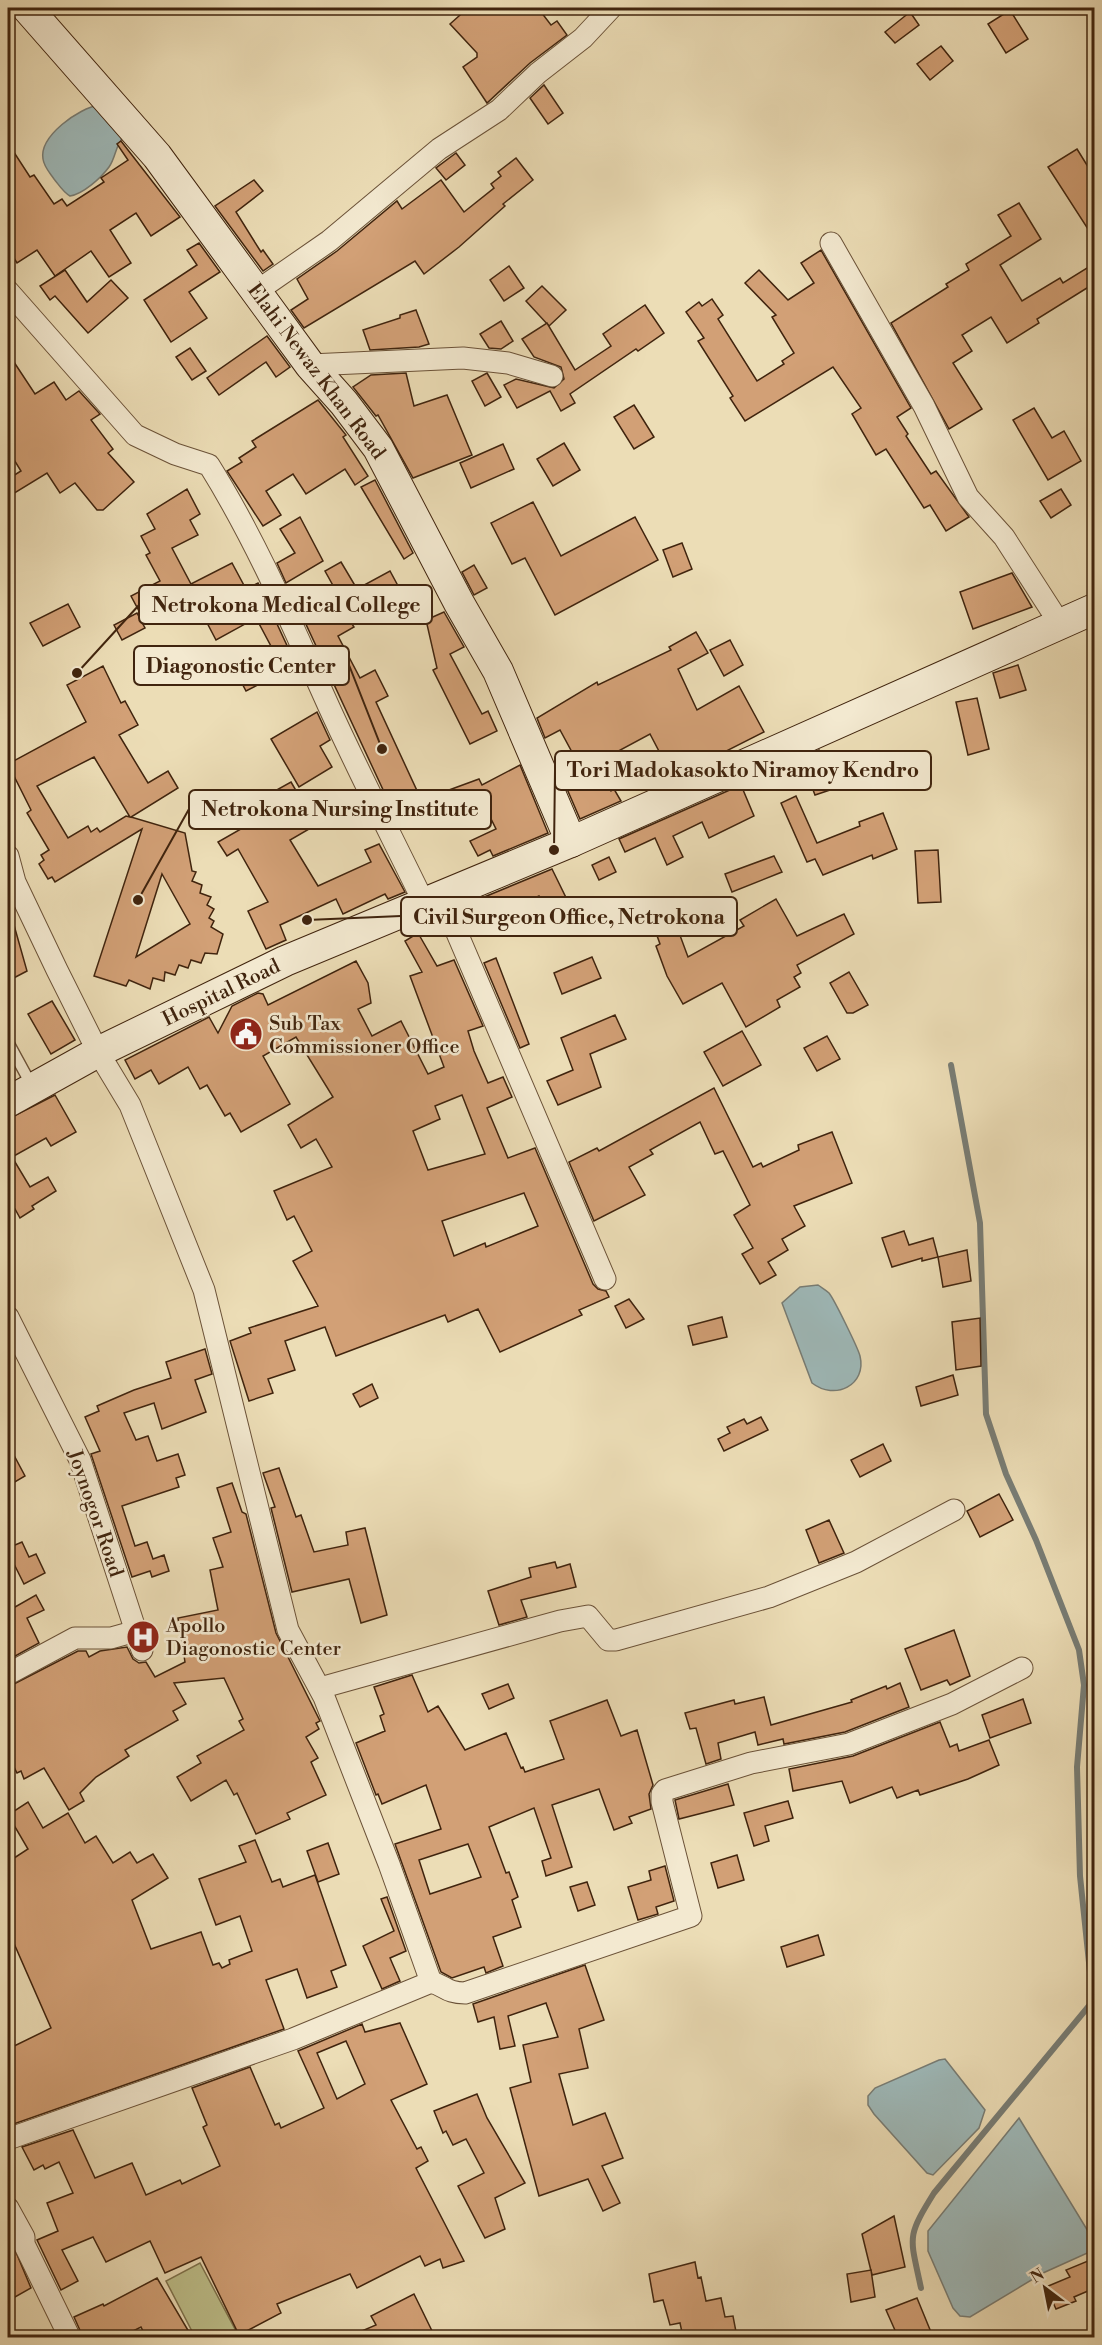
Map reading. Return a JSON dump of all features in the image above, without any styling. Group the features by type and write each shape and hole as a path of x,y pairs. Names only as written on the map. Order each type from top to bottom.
{"street":[{"name":"Elahi Newaz Khan Road","path":"27,8 157,156 310,365 344,403 378,448 459,603 498,671 571,842"},
{"path":"257,291 329,241 439,149 499,110 538,73 582,38 611,8"},
{"path":"831,243 924,406 968,497 1004,537 1060,624"},
{"path":"8,291 135,435 175,454 209,465 239,513 287,610 330,709 433,901 605,1279"},
{"path":"310,365 463,358 508,363 552,376"},
{"name":"Hospital Road","path":"8,1102 98,1052 285,961 571,842 1095,609"},
{"path":"8,856 15,882 98,1052 130,1105 204,1290 288,1630 320,1688 389,1864 431,1982"},
{"name":"Joynogor Road","path":"8,1317 14,1345 80,1460 139,1640 75,1638 8,1674"},
{"path":"320,1688 560,1621 588,1616 608,1640 616,1640 693,1619 769,1597 856,1562 954,1510"},
{"path":"8,2139 293,2039 431,1982 439,1984 451,1993 465,1993 691,1916 662,1802 662,1794 665,1790 751,1763 849,1744 952,1704 1022,1668"},
{"path":"8,2208 24,2237 24,2244 70,2337"}],"lane":[{"path":"8,1042 34,1088"}],"green space":[{"path":"200,2263 236,2331 224,2337 195,2337 166,2281"}],"water":[{"path":"99,105 124,136 106,171 86,189 70,196 61,188 46,167 43,150 47,141 62,124 81,111"},
{"path":"818,1285 832,1297 860,1356 859,1375 854,1382 839,1390 821,1388 812,1383 782,1303 800,1287"},
{"path":"945,2059 985,2110 979,2128 933,2175 927,2173 874,2114 868,2105 868,2096 875,2088"},
{"path":"1019,2118 1094,2241 1094,2250 1043,2273 970,2317 960,2316 953,2308 928,2251 928,2231"}],"building":[{"path":"468,8 538,8 551,25 557,21 567,35 530,63 487,103 463,67 477,57 477,53 450,24"},
{"path":"1010,10 1028,39 1006,53 988,24"},
{"path":"910,12 919,25 895,43 885,32"},
{"path":"941,46 953,61 930,80 917,64"},
{"path":"544,85 563,113 548,124 530,98"},
{"path":"121,141 180,217 151,236 136,213 110,230 131,263 109,277 91,251 55,276 37,250 17,263 8,248 8,143 30,177 34,175 54,204 62,199 67,206 104,182 101,178 128,160 117,144"},
{"path":"1077,149 1095,178 1095,240 1048,167"},
{"path":"456,153 465,165 446,180 436,168"},
{"path":"516,158 533,180 503,204 505,206 459,247 424,274 415,261 304,328 291,310 308,299 297,279 337,251 397,201 402,209 441,180 464,212 494,188 491,184 501,176 498,172"},
{"path":"254,180 263,191 236,212 261,252 263,250 273,264 263,271 215,206"},
{"path":"1019,203 1041,239 1000,265 1022,301 1060,278 1063,283 1095,263 1095,283 1037,319 1039,323 1007,343 991,317 962,335 972,351 953,363 982,409 949,429 891,323 948,287 946,284 969,270 966,264 1011,236 998,215"},
{"path":"199,243 220,272 189,292 207,318 171,342 144,300 197,265 187,250"},
{"path":"821,250 911,408 897,417 908,434 906,436 931,474 936,471 969,517 946,531 930,505 924,508 886,449 876,455 852,414 861,408 833,367 745,421 730,398 733,396 698,341 704,338 686,312 699,302 702,306 712,299 723,315 718,319 757,381 784,364 782,361 794,353 772,317 776,315 745,283 759,270 788,300 814,283 801,263"},
{"path":"509,266 524,288 504,301 490,280"},
{"path":"65,270 87,302 111,280 128,298 88,333 55,296 50,300 40,286"},
{"path":"542,286 566,310 549,326 526,301"},
{"path":"645,305 664,333 638,351 636,349 570,394 575,403 561,411 550,391 517,408 504,385 516,379 554,388 564,379 561,367 534,357 522,339 547,323 575,370 611,346 603,334"},
{"path":"416,310 429,344 419,347 370,350 363,330 400,318 400,315"},
{"path":"501,321 513,341 501,349 489,348 480,334"},
{"path":"267,336 290,367 276,377 266,362 219,395 207,378"},
{"path":"190,348 206,371 192,380 176,357"},
{"path":"8,353 35,394 54,382 66,400 79,391 100,414 91,420 113,449 108,453 134,482 103,510 97,510 75,483 60,493 47,473 8,497 8,479 21,471 8,450 8,443 14,438 8,428"},
{"path":"406,373 414,406 447,395 472,455 413,478 378,415 376,416 353,387 371,375"},
{"path":"487,373 501,397 485,406 472,381"},
{"path":"318,400 346,435 343,437 368,476 355,485 345,469 306,494 293,474 266,491 281,515 263,526 227,471 242,462 239,458 256,447 252,441"},
{"path":"634,405 654,437 634,449 614,417"},
{"path":"1034,408 1052,438 1064,431 1081,461 1048,480 1013,420"},
{"path":"564,443 580,470 553,486 537,459"},
{"path":"503,444 514,469 471,488 460,463"},
{"path":"375,480 413,553 404,559 361,487"},
{"path":"187,489 200,514 190,520 198,535 172,548 191,584 232,563 246,589 258,583 296,665 246,691 235,670 273,650 256,618 216,640 193,596 174,606 169,595 139,611 131,596 160,581 146,555 150,553 141,536 155,529 147,514"},
{"path":"1061,489 1071,505 1051,518 1040,501"},
{"path":"533,502 561,556 635,517 658,560 555,615 525,558 512,564 491,523"},
{"path":"300,517 323,561 286,583 277,563 295,553 280,529"},
{"path":"682,543 692,569 673,577 663,550"},
{"path":"341,562 357,589 390,571 404,597 352,624 354,627 338,636 360,678 375,670 388,696 376,702 419,795 392,809 304,620 341,600 325,571"},
{"path":"474,565 487,588 474,595 462,572"},
{"path":"1012,573 1032,607 973,629 960,592"},
{"path":"68,604 80,627 43,646 30,623"},
{"path":"444,612 464,647 450,654 482,714 488,711 497,731 470,744 433,670 437,668 426,620"},
{"path":"137,613 145,628 122,640 114,625"},
{"path":"696,632 708,653 678,669 697,710 739,686 764,732 673,778 650,734 596,763 611,791 614,789 621,801 580,819 561,775 579,765 560,730 545,738 537,718 597,682 598,685 671,650 669,647"},
{"path":"730,640 743,665 724,676 710,650"},
{"path":"1018,665 1026,690 1000,698 993,673"},
{"path":"103,666 121,703 125,701 138,725 119,735 148,783 168,771 178,788 131,817 185,833 192,871 196,872 192,881 202,885 200,893 211,897 207,905 214,909 209,918 214,921 211,927 223,934 217,954 205,953 201,963 191,960 188,968 179,965 175,975 165,972 164,981 153,978 150,989 129,980 126,986 94,976 142,829 55,882 52,877 48,879 39,864 44,860 41,855 49,850 27,813 31,810 8,764 86,722 67,685","holes":["94,757 130,817 126,816 100,832 97,828 91,832 88,826 68,838 37,786","162,874 190,924 136,957"]},
{"path":"977,698 989,749 968,755 956,702"},
{"path":"317,712 330,740 320,746 332,767 299,787 271,739"},
{"path":"819,750 833,789 815,795 801,758"},
{"path":"520,765 548,833 493,856 490,850 478,856 470,841 496,829 480,797 455,806 449,790 479,779 482,785"},
{"path":"291,782 316,825 290,840 318,886 371,862 365,850 379,844 405,892 388,899 385,894 343,914 336,899 280,925 286,940 266,949 248,911 268,902 238,849 227,856 218,842 255,821 246,807"},
{"path":"741,785 754,816 709,838 702,822 673,836 683,857 667,865 655,838 625,852 619,839"},
{"path":"796,796 817,843 860,826 859,822 883,813 897,849 873,859 872,855 823,875 815,859 807,862 781,803"},
{"path":"938,850 941,902 918,903 915,851"},
{"path":"774,856 782,872 732,892 725,874"},
{"path":"609,857 616,872 599,880 592,865"},
{"path":"552,869 575,916 553,927 539,896 506,910 507,913 469,928 460,907"},
{"path":"776,899 797,936 844,914 854,934 797,965 801,973 794,977 800,987 777,1000 780,1007 746,1027 722,983 683,1004 667,976 656,946 660,944 651,919 671,911 688,957 744,926 740,920"},
{"path":"436,917 440,926 424,936 417,925"},
{"path":"12,918 27,971 8,981 8,919"},
{"path":"418,933 437,966 454,960 483,1026 468,1031 474,1051 488,1083 503,1077 512,1097 487,1108 508,1158 535,1148 593,1284 598,1289 606,1291 609,1297 579,1310 582,1315 500,1352 478,1309 448,1322 445,1315 336,1356 325,1327 285,1341 295,1370 268,1379 273,1393 249,1401 230,1341 251,1333 249,1328 318,1306 293,1261 312,1251 294,1216 287,1220 274,1191 332,1167 316,1139 301,1148 288,1125 333,1097 296,1037 263,1056 290,1104 241,1132 230,1113 225,1116 207,1085 200,1089 188,1067 159,1084 151,1070 135,1079 125,1060 209,1017 218,1033 232,1006 258,993 263,994 268,1005 356,961 368,983 371,1003 358,1009 372,1036 401,1021 428,1074 444,1067 410,976 422,972 405,941","holes":["462,1095 485,1154 428,1170 413,1131 440,1119 435,1106","524,1193 538,1226 486,1247 485,1243 454,1256 442,1221"]},
{"path":"592,957 601,978 562,994 554,973"},
{"path":"496,958 529,1044 520,1048 484,963"},
{"path":"849,972 868,1005 853,1013 847,1013 830,983"},
{"path":"52,1001 75,1040 51,1054 28,1014"},
{"path":"615,1015 626,1039 590,1054 601,1087 558,1105 547,1081 573,1070 561,1038"},
{"path":"742,1031 761,1065 723,1086 704,1052"},
{"path":"827,1036 840,1059 817,1071 804,1048"},
{"path":"714,1088 753,1167 761,1163 763,1167 799,1150 798,1145 832,1132 852,1183 794,1206 805,1226 782,1239 788,1250 768,1262 776,1275 760,1284 742,1254 753,1248 734,1215 750,1205 723,1151 715,1154 700,1122 650,1150 653,1154 629,1167 645,1195 594,1221 569,1162 597,1148 599,1151"},
{"path":"55,1095 76,1132 51,1146 46,1138 12,1157 30,1187 48,1177 56,1191 32,1206 34,1209 20,1218 15,1209 8,1213 8,1119"},
{"path":"904,1231 909,1245 933,1238 938,1257 922,1261 922,1258 892,1267 882,1238"},
{"path":"967,1250 971,1281 943,1287 938,1257"},
{"path":"629,1299 644,1319 626,1328 615,1306"},
{"path":"722,1317 727,1337 693,1345 688,1326"},
{"path":"980,1318 981,1366 956,1370 952,1322"},
{"path":"205,1349 212,1374 195,1380 206,1412 162,1429 154,1403 124,1413 136,1440 148,1436 157,1461 178,1454 185,1475 176,1478 179,1487 122,1506 135,1546 147,1542 153,1559 164,1555 169,1571 152,1577 150,1571 132,1577 91,1454 100,1451 85,1417 99,1411 97,1406 134,1390 171,1378 166,1362"},
{"path":"953,1375 958,1395 921,1406 916,1387"},
{"path":"372,1384 378,1398 360,1407 353,1394"},
{"path":"761,1417 768,1430 724,1451 718,1439 730,1433 727,1427 744,1419 747,1424"},
{"path":"8,1444 25,1476 8,1486"},
{"path":"883,1444 891,1461 860,1477 851,1460"},
{"path":"279,1468 296,1517 301,1515 314,1552 348,1545 346,1532 365,1528 387,1615 361,1623 349,1579 292,1592 271,1508 275,1507 263,1473"},
{"path":"232,1483 242,1512 246,1514 276,1633 320,1721 316,1723 319,1729 306,1737 318,1758 311,1762 326,1795 287,1813 290,1819 256,1834 237,1793 234,1795 226,1780 191,1801 177,1777 201,1763 197,1756 244,1730 239,1721 243,1719 224,1678 174,1683 186,1704 173,1711 178,1720 125,1750 129,1756 96,1777 80,1793 84,1801 69,1810 44,1768 24,1779 21,1771 17,1773 8,1755 8,1687 78,1651 86,1651 89,1657 100,1651 127,1647 133,1659 139,1663 146,1662 155,1677 185,1662 178,1618 218,1610 210,1570 223,1567 213,1538 231,1532 217,1488"},
{"path":"999,1494 1013,1520 980,1537 967,1511"},
{"path":"829,1520 844,1553 819,1563 806,1530"},
{"path":"22,1542 29,1557 36,1554 45,1573 24,1584 13,1562 8,1565 8,1548"},
{"path":"555,1562 557,1568 570,1564 576,1587 521,1600 527,1617 499,1625 488,1591 531,1577 529,1568"},
{"path":"36,1595 44,1610 27,1618 39,1643 8,1660 8,1611"},
{"path":"954,1630 970,1676 950,1685 947,1680 921,1690 905,1649"},
{"path":"412,1675 428,1712 438,1706 465,1750 506,1733 521,1768 523,1767 525,1772 564,1759 550,1721 607,1700 621,1736 637,1730 653,1785 649,1794 651,1809 629,1817 632,1823 614,1830 599,1789 552,1805 572,1867 546,1876 542,1861 551,1858 534,1808 489,1827 506,1873 509,1872 518,1897 512,1900 521,1927 493,1937 503,1966 486,1973 484,1967 452,1978 441,1972 395,1844 441,1829 426,1785 382,1804 378,1794 376,1795 356,1743 385,1731 380,1716 384,1714 374,1687","holes":["468,1844 481,1877 430,1894 419,1860"]},
{"path":"900,1683 909,1707 845,1732 784,1744 783,1739 758,1745 755,1732 718,1743 721,1759 706,1764 696,1728 690,1729 685,1713 734,1700 735,1704 764,1697 771,1725 852,1702 851,1700 886,1686 887,1689"},
{"path":"508,1684 514,1698 489,1709 482,1694"},
{"path":"1023,1699 1031,1723 990,1738 982,1715"},
{"path":"940,1722 950,1747 957,1744 959,1751 989,1740 999,1765 968,1779 920,1795 918,1790 897,1798 892,1787 850,1803 842,1781 793,1791 789,1769 853,1756"},
{"path":"728,1784 734,1805 679,1819 675,1800"},
{"path":"788,1801 793,1818 765,1826 769,1841 754,1846 744,1813"},
{"path":"28,1802 43,1828 68,1813 85,1843 96,1836 113,1863 130,1852 137,1863 153,1854 168,1878 132,1900 151,1949 201,1932 213,1965 219,1963 222,1968 230,1964 229,1960 252,1951 240,1916 216,1925 199,1879 246,1862 239,1846 255,1840 272,1882 280,1879 283,1887 315,1875 346,1965 331,1971 337,1987 307,1998 297,1969 266,1980 284,2029 8,2126 8,2091 12,2089 8,2077 8,2049 51,2028 12,1939 8,1942 8,1862 28,1849 8,1815"},
{"path":"328,1843 339,1874 318,1882 307,1851"},
{"path":"737,1855 744,1880 718,1888 711,1863"},
{"path":"665,1866 674,1901 656,1907 658,1914 638,1920 628,1887 651,1880 649,1871"},
{"path":"587,1882 595,1905 578,1911 570,1887"},
{"path":"387,1897 406,1951 390,1958 400,1981 382,1989 363,1946 394,1931 381,1899"},
{"path":"818,1935 824,1955 787,1967 781,1947"},
{"path":"585,1965 604,2020 579,2029 588,2068 559,2074 573,2125 605,2113 623,2158 602,2166 620,2203 603,2211 588,2179 539,2196 510,2088 531,2082 523,2045 558,2037 546,2003 508,2016 515,2046 500,2049 494,2017 478,2022 473,2004"},
{"path":"400,2023 427,2084 391,2100 417,2149 421,2147 428,2161 416,2168 464,2261 443,2268 440,2259 425,2266 420,2256 357,2288 350,2274 277,2304 281,2313 239,2335 201,2257 165,2273 150,2241 106,2262 93,2237 62,2250 78,2281 61,2290 37,2240 58,2231 47,2203 73,2193 59,2162 45,2169 43,2165 34,2170 22,2147 73,2130 95,2178 132,2163 146,2195 180,2180 182,2184 220,2166 203,2127 207,2125 192,2088 250,2067 275,2125 279,2123 281,2128 324,2108 298,2051 362,2024 365,2032","holes":["346,2041 365,2084 337,2099 317,2053"]},
{"path":"477,2094 487,2118 525,2183 495,2198 505,2229 485,2238 458,2186 484,2173 466,2139 453,2145 446,2131 443,2133 434,2111"},
{"path":"894,2216 905,2267 872,2275 862,2234"},
{"path":"8,2233 31,2288 8,2301"},
{"path":"1095,2258 1095,2288 1074,2297 1076,2301 1056,2309 1046,2287 1070,2277 1066,2270"},
{"path":"695,2262 706,2301 721,2298 725,2317 733,2316 737,2337 683,2337 680,2323 670,2325 663,2300 654,2302 649,2274"},
{"path":"871,2270 875,2297 851,2302 847,2274"},
{"path":"157,2278 192,2337 146,2337 141,2327 121,2337 83,2337 74,2317 103,2304 104,2306"},
{"path":"414,2294 435,2337 348,2337 376,2325 371,2316"},
{"path":"917,2298 933,2337 898,2337 886,2310"}],"waterway":[{"path":"921,2288 914,2258 913,2238 925,2208 934,2193 1093,2001 1080,1876 1077,1767 1084,1685 1079,1650 1036,1540 1006,1474 986,1414 980,1223 951,1065"}],"place":[{"name":"Netrokona Medical College","path":"77,673"},
{"name":"Diagonostic Center","path":"382,749"},
{"name":"Tori Madokasokto Niramoy Kendro","path":"554,850"},
{"name":"Netrokona Nursing Institute","path":"138,900"},
{"name":"Civil Surgeon Office, Netrokona","path":"307,920"},
{"name":"Sub Tax Commissioner Office","path":"246,1034"},
{"name":"Apollo Diagonostic Center","path":"143,1637"}]}
